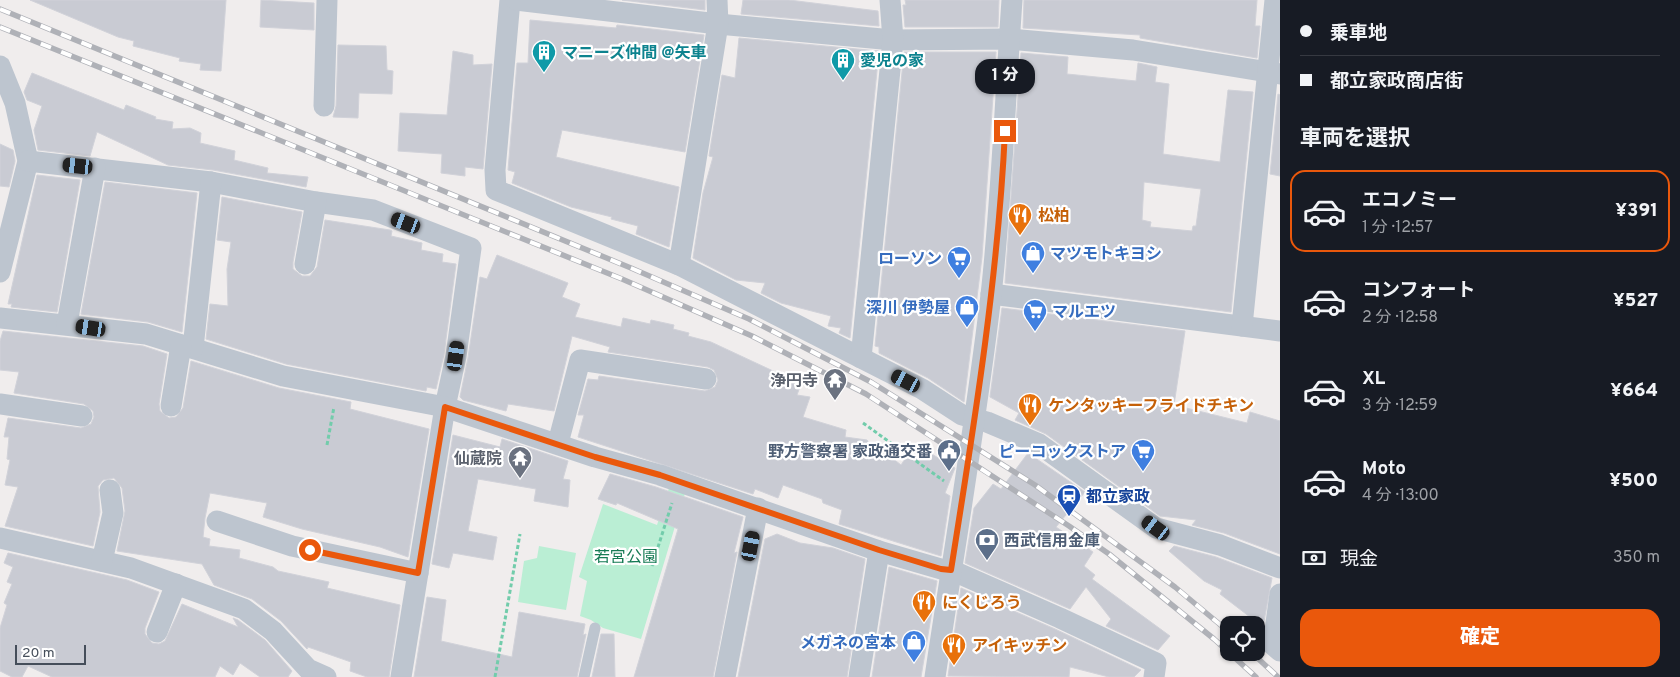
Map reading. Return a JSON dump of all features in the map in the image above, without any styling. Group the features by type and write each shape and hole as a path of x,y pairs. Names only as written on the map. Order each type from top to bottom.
{"street":[{"path":"324,106 327,0"},
{"path":"510,0 495,170 496,190 679,265 922,389 962,415 1043,446 1156,528 1220,545 1280,568"},
{"path":"516,0 718,24 893,40 1009,39 1132,50 1274,73"},
{"path":"679,265 718,24 717,0"},
{"path":"861,358 893,40 890,0"},
{"path":"935,677 964,490 991,294 1003,168 1012,0"},
{"path":"1242,326 1274,73 1275,0"},
{"path":"0,66 15,103 28,161 0,272"},
{"path":"28,161 211,182 316,202 373,210 471,248 456,356 445,407 401,677"},
{"path":"67,324 95,168"},
{"path":"171,406 187,347 211,182"},
{"path":"305,264 316,202"},
{"path":"991,294 1280,331"},
{"path":"0,318 132,331 282,376 445,407 679,481 879,550 941,569 951,570 1156,663 1154,677"},
{"path":"558,443 580,360 706,379"},
{"path":"0,404 82,416"},
{"path":"102,561 113,513 110,490"},
{"path":"725,677 758,508"},
{"path":"217,521 292,546 418,573"},
{"path":"0,538 131,568 244,608 273,631 313,674"},
{"path":"859,677 879,550"},
{"path":"157,632 176,584"},
{"path":"1280,594 1273,645 1280,651"}],"lane":[{"path":"584,677 595,628"}],"path":[{"path":"327,445 338,387"},
{"path":"863,423 942,480 964,490"},
{"path":"652,566 679,481"},
{"path":"495,677 520,534"}],"green space":[{"name":"若宮公園","path":"670,485 686,490 641,639 603,628 591,620 580,616 587,581 579,577 603,504 657,525"},
{"path":"539,546 576,553 566,610 518,602 524,561 537,558"}],"building":[{"path":"30,0 226,0 221,71 200,70 201,64 179,61 180,58 133,46 134,41 118,37"},
{"path":"261,0 314,3 314,30 260,27"},
{"path":"622,0 705,0 705,10"},
{"path":"743,0 789,0 878,11 879,26 741,14"},
{"path":"905,0 999,0 998,27 905,27 903,5 906,5"},
{"path":"1024,0 1257,0 1255,26 1260,26 1257,58 1140,38 1140,35 1023,28"},
{"path":"530,20 616,28 617,25 704,35 685,152 562,130 556,157 679,187 669,247 636,234 638,226 611,219 612,217 571,207 512,183 515,172 508,170 517,63 528,63"},
{"path":"739,38 879,51 850,338 839,333 841,328 828,326 831,316 781,303 761,293 765,283 736,280 693,258 703,193 713,157 709,156 722,75 735,78"},
{"path":"338,45 386,46 387,70 393,71 392,94 359,93 358,118 333,117 336,106"},
{"path":"453,51 473,55 473,65 492,64 483,169 465,167 465,176 441,173 442,154 398,151 400,113 447,115"},
{"path":"904,52 996,52 982,257 964,402 928,378 879,353 879,347 875,346"},
{"path":"1021,53 1068,57 1067,74 1136,81 1138,63 1157,67 1155,82 1169,84 1163,154 1220,162 1228,90 1253,92 1231,312 1005,283","holes":["1144,182 1201,189 1196,226 1193,226 1192,231 1150,227 1151,222 1142,220"]},
{"path":"32,73 124,110 126,105 156,117 155,119 173,122 172,129 190,128 201,133 200,143 235,151 234,160 268,168 267,173 308,177 306,187 213,170 168,165 97,132 90,156 38,150 34,130 42,106 27,100 24,92"},
{"path":"1278,94 1280,95 1280,176 1270,174"},
{"path":"0,144 13,150 15,161 9,187 0,186"},
{"path":"37,175 80,180 57,312 11,307 12,304 8,304"},
{"path":"105,182 197,193 182,332 148,322 81,314"},
{"path":"222,197 302,212 293,269 302,276 310,276 317,267 325,220 390,230 392,231 391,236 422,243 421,250 443,254 442,262 456,264 444,354 436,389 427,387 426,391 286,364 206,339 210,304 228,306 227,269 231,242 217,240"},
{"path":"497,255 568,283 562,297 580,304 575,317 621,327 623,318 650,324 651,320 674,325 673,329 689,333 688,336 711,342 801,384 797,395 810,397 803,417 846,430 845,437 867,440 870,445 876,445 901,465 915,444 955,468 945,493 950,496 941,556 839,524 842,510 823,503 822,499 783,485 778,498 755,489 753,494 578,437 584,415 578,415 588,379 598,380 599,376 705,391 715,387 718,380 714,370 708,367 608,352 610,347 572,336 554,411 508,404 506,411 463,400 460,397 480,277 487,279"},
{"path":"1002,308 1185,331 1174,405 1247,423 1250,412 1280,421 1280,554 1224,533 1192,525 1196,520 1160,516 1046,434 1015,420 1019,413 990,397"},
{"path":"3,331 143,346 167,354 159,404 160,411 169,418 176,417 183,408 191,361 279,388 351,402 350,409 429,429 408,557 380,547 302,529 263,517 267,503 210,493 205,518 203,537 210,539 209,546 240,550 239,558 273,567 278,571 329,582 327,588 400,605 389,677 367,677 350,671 351,662 308,647 307,649 281,621 252,599 214,585 202,564 117,551 125,511 122,488 114,478 103,480 98,486 100,512 93,546 5,526 18,487 5,485 10,460 7,459 9,437 4,437 8,418 81,428 91,424 94,417 93,411 84,404 14,393 19,372 0,370 0,341"},
{"path":"453,435 500,447 502,439 568,461 563,479 570,480 568,507 534,501 536,489 478,479 468,531 497,537 493,560 453,553 449,568 432,564"},
{"path":"1028,453 1085,492 1056,527 1093,552 1084,566 1095,575 1092,579 1170,636 1158,650 1106,626 1111,619 1086,587 1070,609 965,563 974,508 993,484 1001,489"},
{"path":"610,474 656,487 743,517 734,553 737,552 713,677 634,677 678,529 617,503 616,505 598,499"},
{"path":"777,534 800,543 833,548 865,559 847,677 738,677 765,539"},
{"path":"1174,546 1216,557 1272,578 1265,616 1249,616 1220,594 1222,590 1204,581 1169,551"},
{"path":"8,553 127,580 159,592 145,628 145,634 152,643 159,644 165,641 182,604 238,627 233,618 238,620 265,640 292,671 288,677 260,677 240,663 233,675 220,666 215,677 52,677 28,666 22,677 12,677 0,671 0,628 7,605 4,603 12,584 7,582 13,567 4,563"},
{"path":"889,567 937,581 921,677 872,677"},
{"path":"961,588 1055,629 1141,670 1134,677 1109,677 1070,667 1069,677 948,676"},
{"path":"427,597 446,600 441,641 512,657 519,612 585,624 583,635 586,634 577,677 414,677"},
{"path":"601,634 614,634 615,677 592,677"}],"railway":[{"path":"0,9 631,268 749,319 871,382 1035,485 1175,587 1220,624"},
{"path":"0,27 622,279 752,336 866,394 1109,554 1214,639 1256,677"},
{"path":"1261,661 1278,677"}],"place":[{"name":"マニーズ仲間 @矢車","path":"544,73"},
{"name":"愛児の家","path":"843,81"},
{"name":"松柏","path":"1020,236"},
{"name":"マツモトキヨシ","path":"1033,274"},
{"name":"ローソン","path":"959,279"},
{"name":"深川 伊勢屋","path":"967,328"},
{"name":"マルエツ","path":"1035,332"},
{"name":"浄円寺","path":"835,401"},
{"name":"ケンタッキーフライドチキン","path":"1030,426"},
{"name":"野方警察署 家政通交番","path":"949,472"},
{"name":"ピーコックストア","path":"1143,472"},
{"name":"仙蔵院","path":"520,479"},
{"name":"都立家政","path":"1069,517"},
{"name":"西武信用金庫","path":"987,561"},
{"name":"にくじろう","path":"924,623"},
{"name":"メガネの宮本","path":"914,663"},
{"name":"アイキッチン","path":"954,666"}],"route":[{"path":"310,550 418,573 445,407 558,443 595,457 660,475 879,550 891,552 941,569 951,570 970,460 991,294 1005,131"}]}
